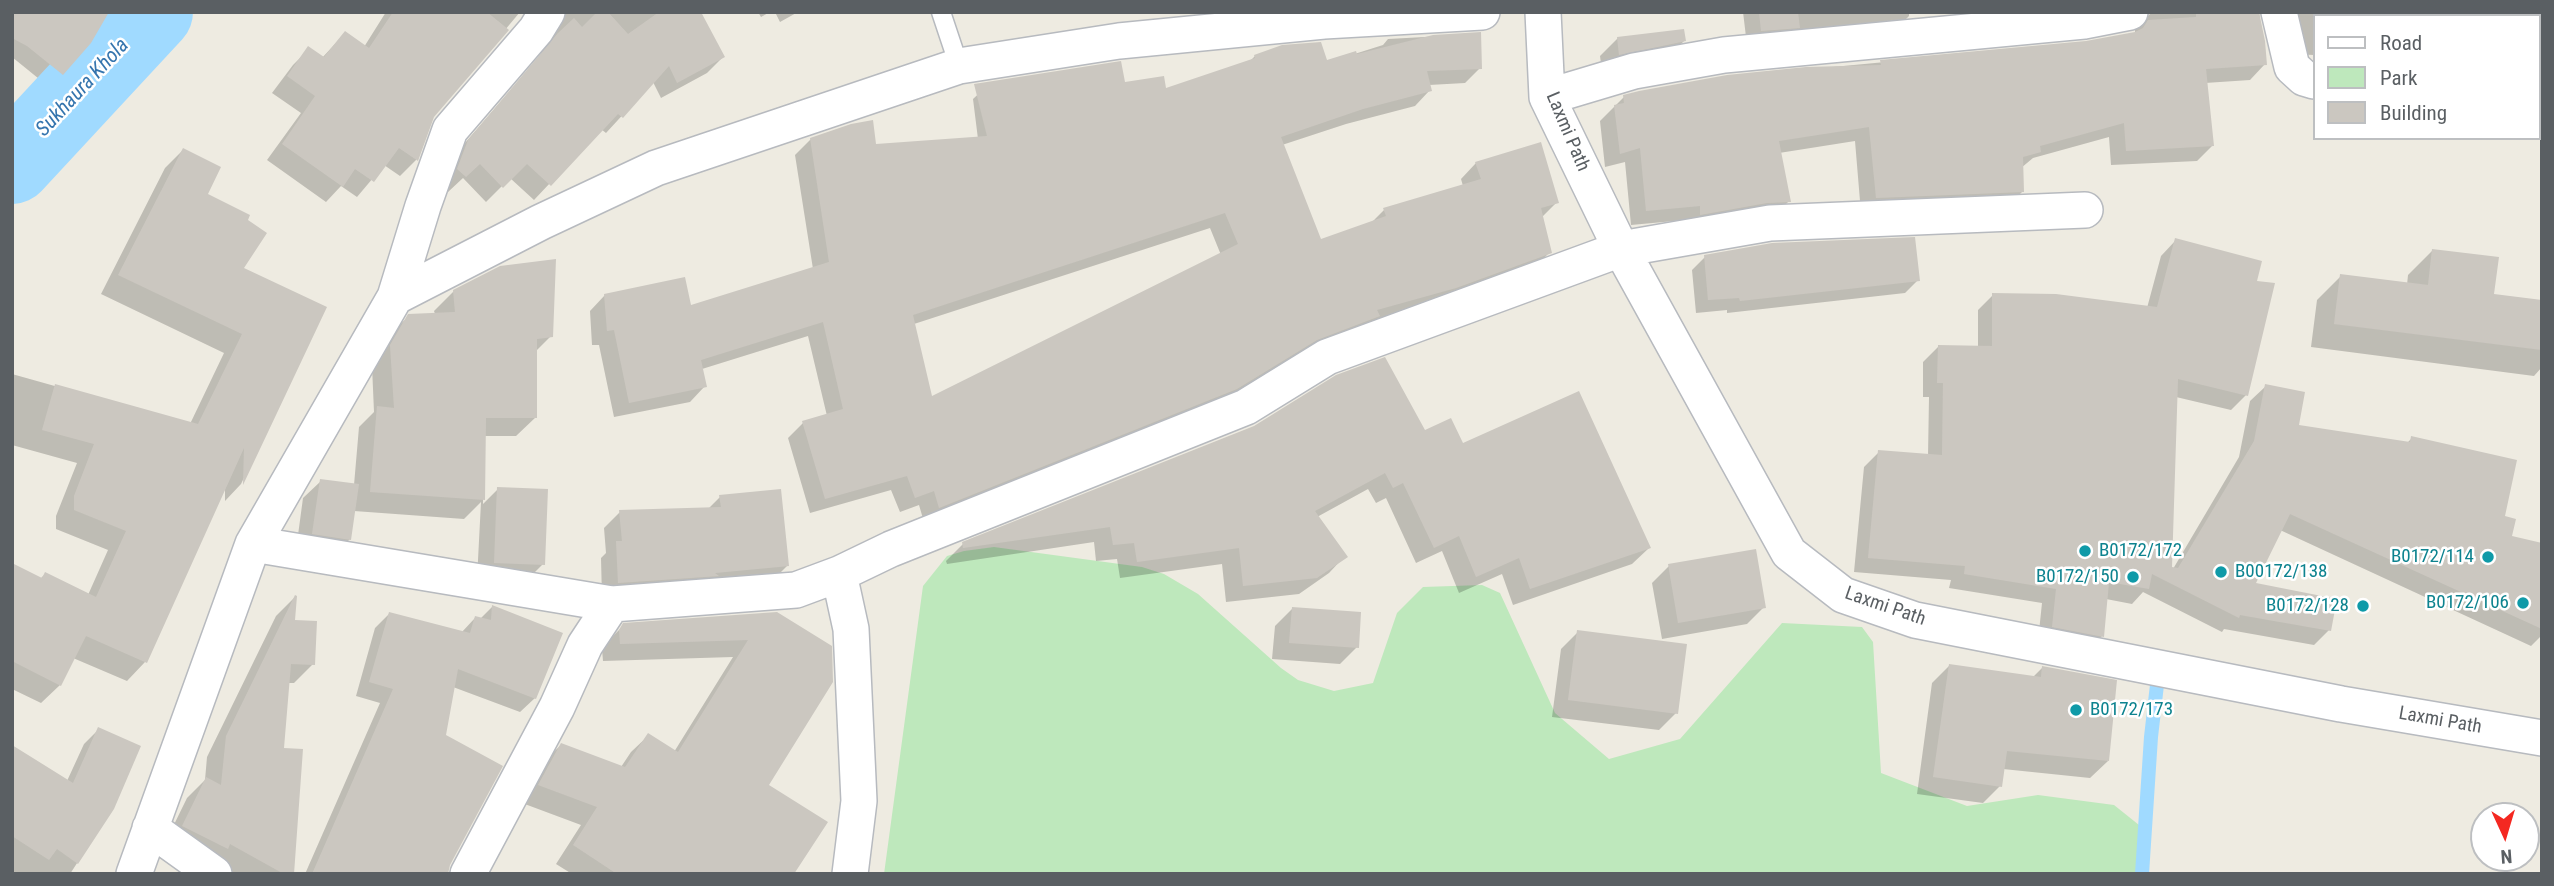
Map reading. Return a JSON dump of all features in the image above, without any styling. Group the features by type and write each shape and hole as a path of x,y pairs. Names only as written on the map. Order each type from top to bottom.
{"street":[{"path":"134,874 253,544 395,297 450,130 536,30 547,12"},
{"path":"395,297 541,222 656,168 959,66 1119,41 1324,21 1482,12"},
{"name":"Laxmi Path","path":"1543,12 1547,97 1621,249 1789,553 1843,595 1915,620 2341,704 2542,738"},
{"path":"1547,97 1634,71 1724,55 2042,25 2130,12"},
{"path":"2279,12 2292,67 2304,78 2312,80"},
{"path":"253,544 612,604 796,590 839,574 891,549 1246,407 1327,357 1621,249 1770,223 2085,210"},
{"path":"839,574 851,629 859,801 850,874"},
{"path":"468,874 557,707 585,645 612,604"},
{"path":"150,828 214,874"}],"lane":[{"path":"941,12 959,66"}],"green space":[{"path":"994,547 1142,567 1164,574 1198,594 1298,680 1334,691 1373,683 1397,613 1423,587 1482,585 1500,593 1555,713 1609,759 1680,739 1782,623 1862,627 1873,642 1881,773 1967,806 2038,795 2114,805 2144,829 2143,874 884,874 923,586 947,556"}],"building":[{"path":"12,12 109,12 91,43 63,75 27,46 12,38"},
{"path":"393,12 487,12 509,30 434,117 418,161 399,148 374,182 355,169 343,187 282,144 315,96 287,76 308,46 324,57 345,31 369,48"},
{"path":"597,12 608,12 628,34 659,12 701,12 725,57 677,83 669,66 623,118 618,114 551,186 527,164 503,188 480,164 466,177 457,169 468,140 558,33 574,18 582,27"},
{"path":"1759,12 1798,12 1800,28 1761,31"},
{"path":"2196,12 2259,12 2265,41 2267,65 2206,69 2214,146 2126,151 2124,123 2040,146 2041,152 2023,157 2024,192 1876,198 1869,127 1779,141 1791,202 1767,203 1700,215 1700,206 1646,211 1640,148 1620,154 1614,105 1624,103 1623,95 1639,91 1727,75 1806,67 1881,65 1880,60 2086,41 2135,32 2143,28 2148,20 2196,17"},
{"path":"1684,29 1686,41 1619,55 1617,37"},
{"path":"1481,32 1482,69 1427,71 1432,91 1363,109 1281,137 1321,239 1386,216 1383,208 1481,179 1475,162 1541,142 1559,203 1541,208 1552,253 1456,288 1377,310 1380,316 1317,340 1237,389 939,508 934,491 915,498 907,476 825,499 802,421 843,409 823,322 701,360 707,387 629,403 614,330 607,331 604,294 685,277 691,305 829,262 810,138 851,124 873,120 876,144 987,136 974,84 1121,61 1125,82 1164,76 1166,88 1255,58 1254,55 1282,45 1321,42 1327,60 1356,51 1357,54 1433,35","holes":["1225,213 1238,244 932,396 913,315"]},
{"path":"183,148 221,167 208,194 250,215 248,220 267,233 244,268 327,307 243,485 244,448 147,663 86,636 61,686 12,661 12,563 42,578 45,572 96,597 126,531 74,510 74,496 94,444 42,430 55,384 198,424 242,334 118,275"},
{"path":"1915,237 1920,281 1740,301 1739,298 1708,300 1704,255 1772,243"},
{"path":"2175,238 2262,261 2257,281 2275,283 2248,396 2178,379 2172,567 2178,568 2254,441 2265,384 2305,392 2299,425 2410,442 2411,436 2517,460 2505,516 2516,519 2512,536 2542,543 2542,629 2290,514 2256,583 2337,599 2331,631 2240,615 2239,618 2152,574 2149,589 2109,582 2104,637 2052,627 2056,589 1964,574 1965,566 1868,558 1878,450 1942,455 1943,383 1937,383 1938,345 1992,346 1992,293 2056,294 2157,307"},
{"path":"2432,249 2499,257 2494,294 2542,300 2542,350 2334,324 2340,274 2428,285"},
{"path":"556,259 553,337 537,339 537,418 486,418 485,500 370,492 377,406 394,408 390,345 408,314 455,312 453,290 500,266"},
{"path":"1385,357 1425,430 1451,418 1463,443 1579,391 1651,548 1530,589 1519,558 1476,577 1459,536 1434,548 1403,483 1393,488 1385,473 1315,511 1348,557 1317,578 1243,586 1239,548 1137,562 1134,543 1113,545 1110,527 963,548 962,542 1254,426 1336,375"},
{"path":"320,479 359,484 351,540 312,534"},
{"path":"497,487 548,489 545,565 494,563"},
{"path":"781,489 789,566 715,573 719,576 618,583 616,541 622,541 619,510 721,507 719,495"},
{"path":"1756,549 1766,608 1678,623 1668,564"},
{"path":"295,595 295,620 317,621 315,665 291,664 284,748 303,749 294,874 284,874 230,844 228,849 182,826 206,777 221,785 226,736"},
{"path":"492,605 563,633 536,699 458,669 446,735 503,766 450,865 448,874 312,874 393,689 369,682 389,612 470,633 475,616 491,620"},
{"path":"1292,607 1361,612 1359,648 1289,643"},
{"path":"777,612 832,646 833,682 769,785 828,822 794,874 617,874 573,845 597,807 538,785 561,743 625,767 648,733 678,752 748,640 620,644 619,630 623,623"},
{"path":"1577,630 1687,644 1678,714 1568,700"},
{"path":"1949,664 2041,677 2042,666 2117,680 2109,761 2007,751 2002,787 1933,777"},
{"path":"98,727 141,746 114,809 78,864 57,849 49,860 12,836 12,745 73,783"}],"waterway":[{"name":"Sukhaura Khola","path":"12,164 153,12"},
{"path":"2142,874 2158,676"}],"place":[{"name":"B0172/172","path":"2085,551"},
{"name":"B0172/114","path":"2488,557"},
{"name":"B00172/138","path":"2221,572"},
{"name":"B0172/150","path":"2133,577"},
{"name":"B0172/106","path":"2523,603"},
{"name":"B0172/128","path":"2363,606"},
{"name":"B0172/173","path":"2076,710"}]}
